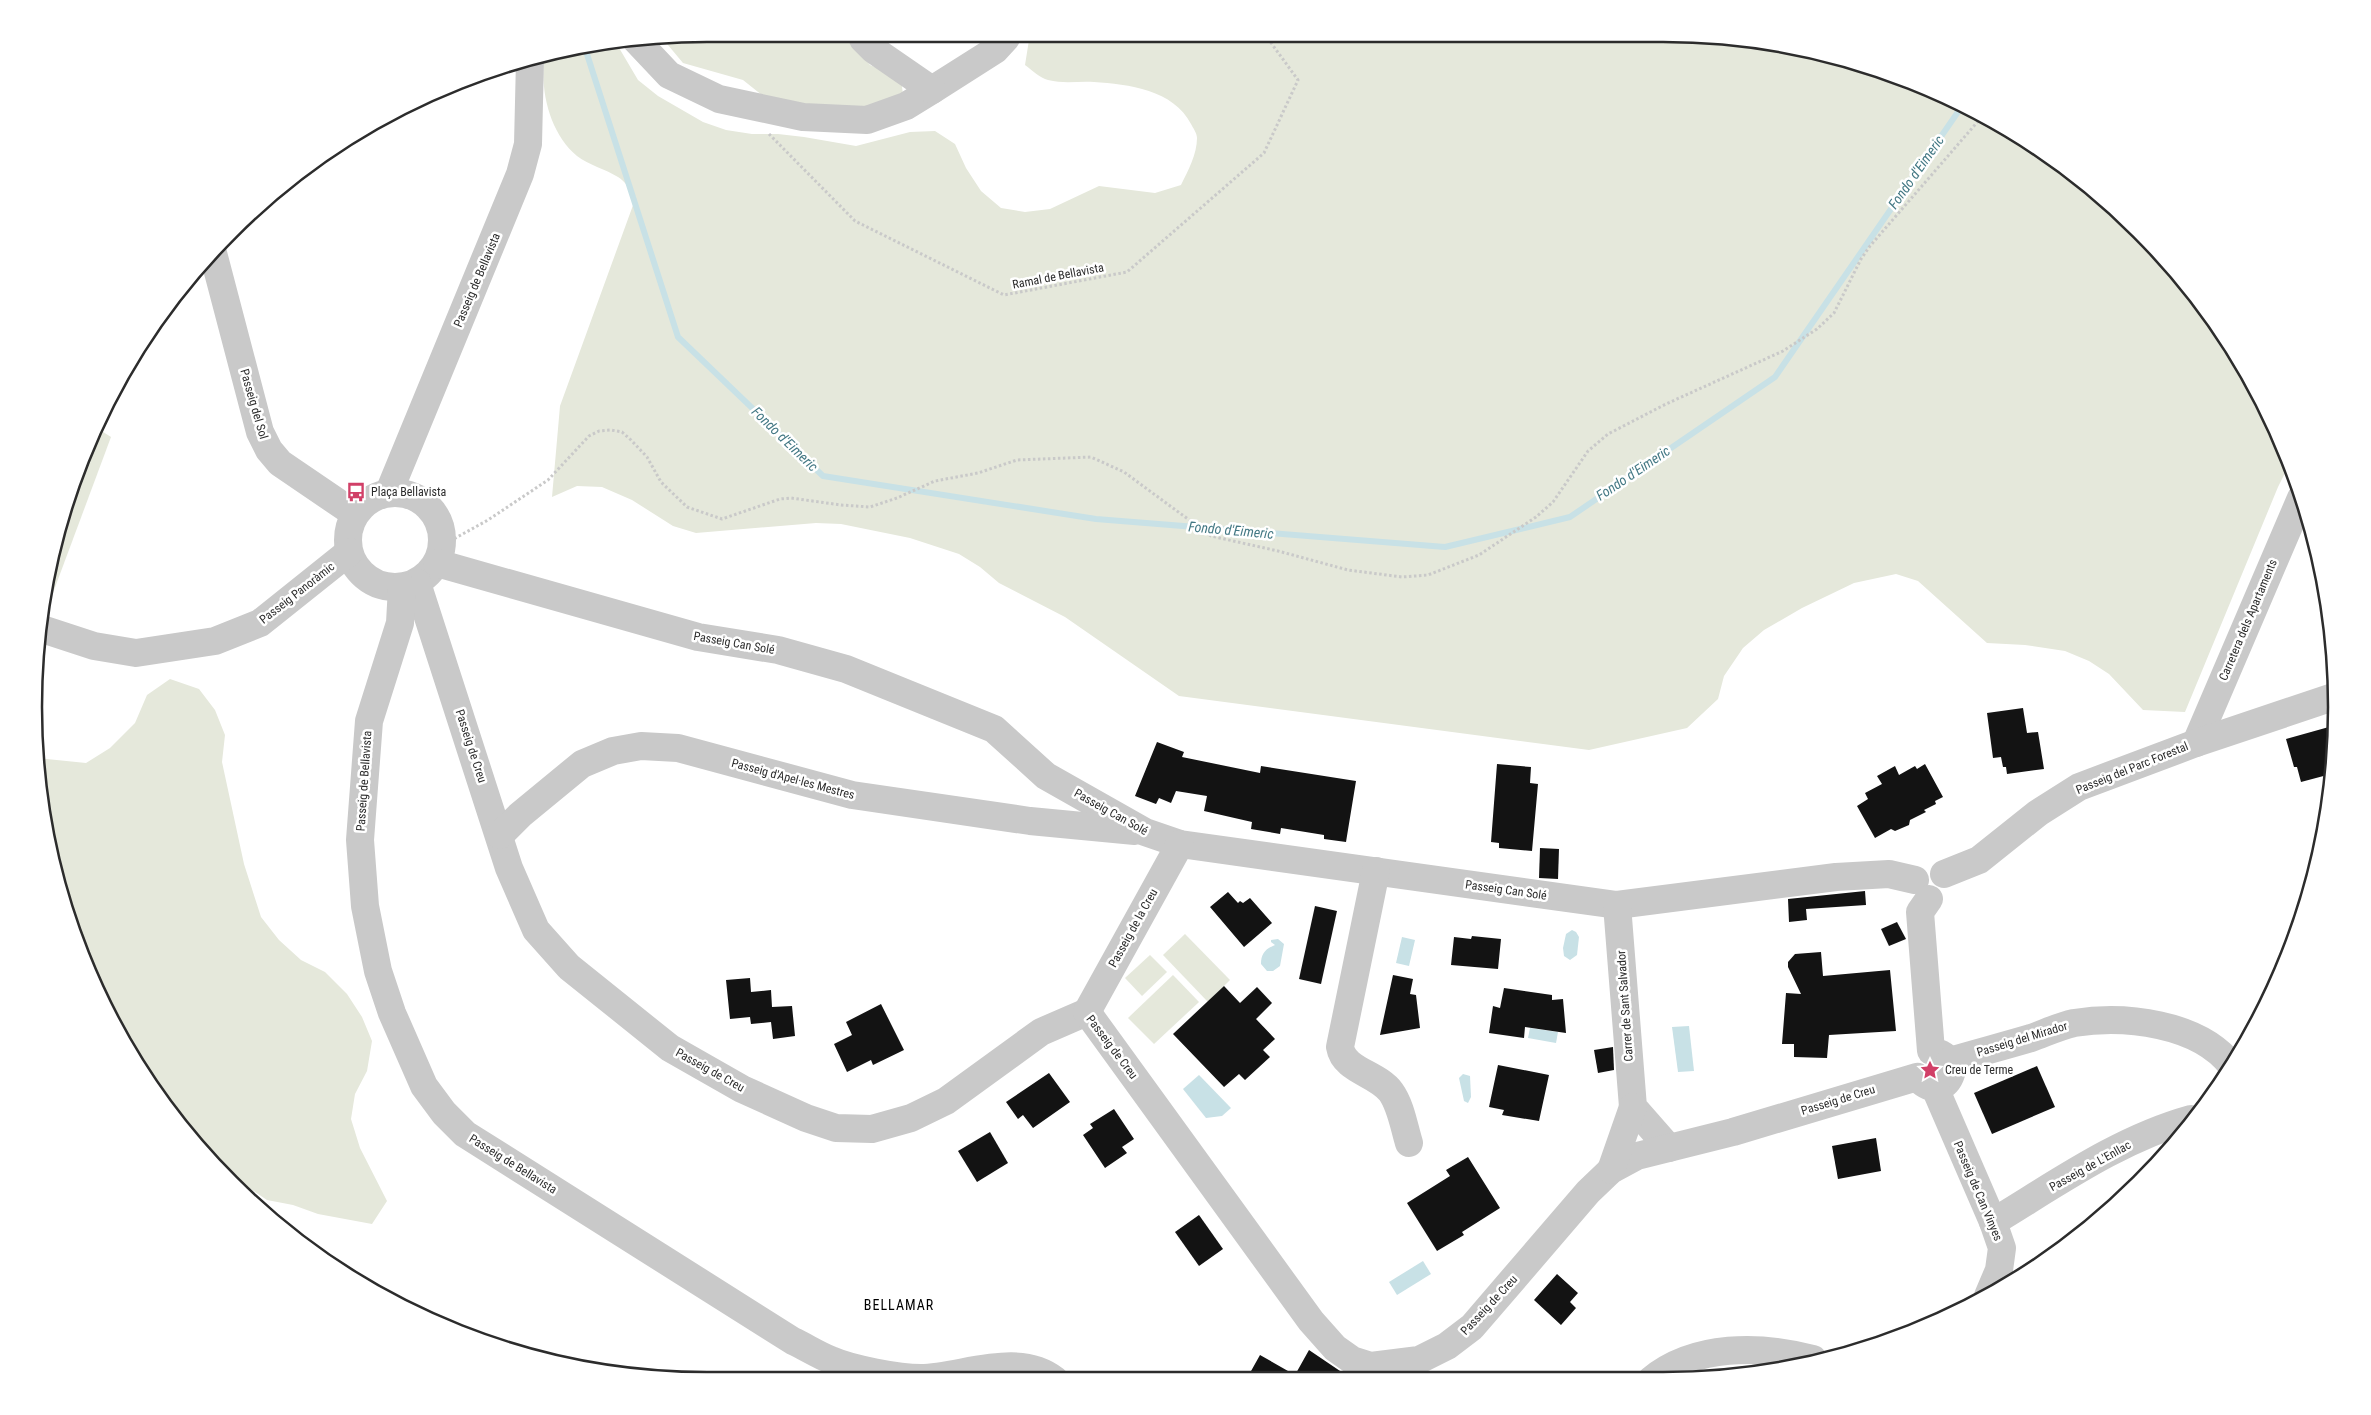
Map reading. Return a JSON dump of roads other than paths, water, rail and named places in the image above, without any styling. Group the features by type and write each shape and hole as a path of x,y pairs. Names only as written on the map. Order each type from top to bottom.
{"street":[{"path":"866,42 874,50 932,90"},
{"path":"641,46 669,75 719,98 803,118 867,120 906,106 995,50 1002,42"},
{"name":"Passeig de Bellavista","path":"389,492 520,174 528,144 530,67"},
{"name":"Passeig del Sol","path":"215,261 260,432 269,450 280,463 355,514"},
{"path":"389,492 406,493 422,500 434,512 442,528 440,554 428,574 409,585 379,585 360,572 349,552 350,526 355,514 364,504 389,492"},
{"name":"Carretera dels Apartaments","path":"2196,743 2297,507"},
{"name":"Passeig Panoràmic","path":"47,631 94,646 136,653 215,641 260,623 349,552"},
{"name":"Passeig Can Solé","path":"440,554 698,638 778,650 846,669 994,729 1046,776 1145,832 1180,844 1617,905 1836,877 1889,874 1922,890"},
{"name":"Passeig de Bellavista","path":"409,585 400,623 369,720 360,840 365,906 378,971 392,1012 424,1086 444,1113 473,1139 793,1341 832,1361 880,1372"},
{"name":"Passeig de Creu","path":"409,585 500,835 509,868 536,930 569,967 611,1003 670,1048 742,1089 806,1118 836,1128 872,1129 911,1118 946,1102 1041,1032 1087,1012 1311,1321 1334,1348 1352,1360 1371,1366 1419,1360 1447,1346 1472,1327 1588,1192 1611,1170 1637,1156 1926,1082"},
{"name":"Passeig del Parc Forestal","path":"1922,890 1920,870 1935,868 1944,874 1980,860 2038,813 2079,787 2196,743 2328,699"},
{"name":"Passeig d'Apel·les Mestres","path":"500,835 520,815 582,764 613,751 642,746 678,748 852,795 1030,820 1145,832"},
{"name":"Passeig de la Creu","path":"1087,1012 1180,844"},
{"path":"1376,871 1340,1047 1344,1060 1390,1090 1396,1100 1409,1143"},
{"path":"1922,890 1920,912 1941,1056 1952,1073 1946,1083 1926,1082"},
{"name":"Carrer de Sant Salvador","path":"1611,1170 1633,1107 1617,905"},
{"name":"Passeig del Mirador","path":"1941,1056 2073,1023 2100,1021 2165,1026 2196,1036 2218,1049 2227,1060"},
{"name":"Passeig de Can Vinyes","path":"1926,1082 1993,1222 2002,1248 1999,1270 1993,1285"},
{"path":"1633,1107 1669,1148"},
{"name":"Passeig de L'Enllac","path":"1993,1222 2092,1161 2143,1136 2183,1122"},
{"path":"1661,1372 1682,1360 1729,1351 1769,1352 1806,1357"},
{"name":"Passeig de Bellavista","path":"963,1372 999,1367 1028,1368 1040,1372"}],"water":[{"path":"1572,930 1579,937 1577,955 1570,960 1564,956 1563,948 1566,934"},
{"path":"1402,937 1415,940 1409,966 1396,963"},
{"path":"1278,939 1284,944 1280,966 1273,971 1267,971 1261,964 1262,957 1266,950 1275,945 1271,940"},
{"path":"1689,1026 1694,1071 1678,1072 1672,1027"},
{"path":"1530,1028 1558,1032 1556,1043 1528,1038"},
{"path":"1463,1074 1470,1076 1471,1097 1468,1103 1464,1101 1459,1078"},
{"path":"1199,1075 1231,1108 1222,1116 1206,1118 1183,1089"},
{"path":"1423,1261 1431,1274 1397,1295 1389,1282"}],"waterway":[{"name":"Fondo d'Eimeric","path":"587,54 678,337 823,476 1096,519 1445,547 1570,517 1775,377 1958,111"}],"place":[{"name":"Plaça Bellavista","path":"356,492"},
{"name":"Creu de Terme","path":"1930,1070"}],"district":[{"name":"BELLAMAR","path":"899,1305"}]}
